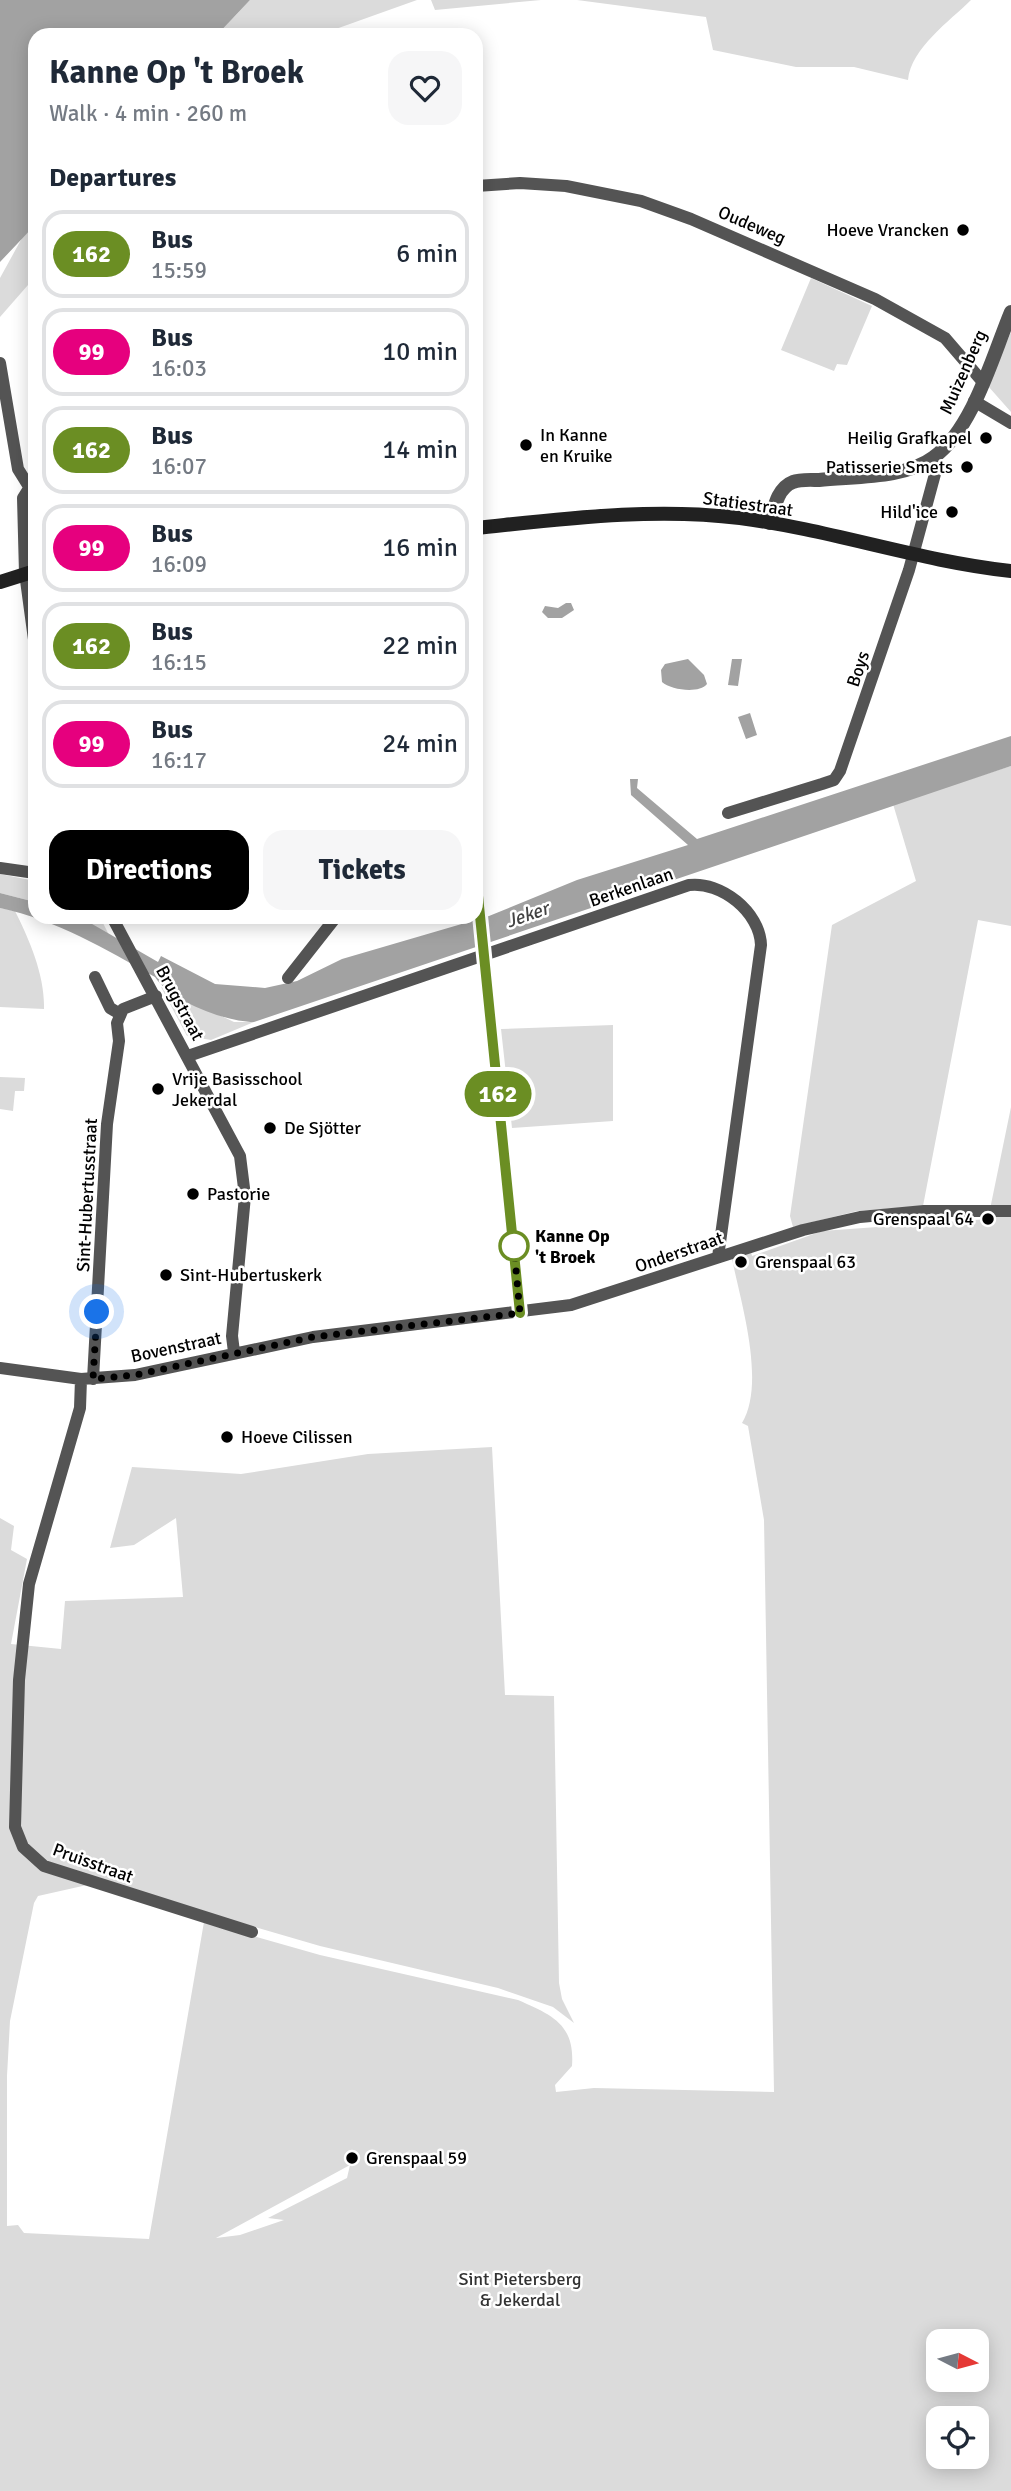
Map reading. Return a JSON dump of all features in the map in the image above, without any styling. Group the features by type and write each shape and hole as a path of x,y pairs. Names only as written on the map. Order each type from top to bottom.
{"main road":[{"name":"Statiestraat","path":"483,527 604,514 716,516 770,523 912,556 1011,570"},
{"path":"0,582 28,573"}],"street":[{"name":"Oudeweg","path":"483,186 520,183 566,186 641,201 691,219 875,299 945,338 982,381"},
{"name":"Muizenberg","path":"770,523 778,497 792,482 886,473 932,459 954,438 974,401 1011,312"},
{"path":"0,363 18,469 28,478"},
{"path":"974,401 1011,423"},
{"name":"Boys","path":"728,813 834,780 840,771 912,556 935,474 932,459"},
{"path":"28,489 23,498 28,551"},
{"path":"0,868 28,872"},
{"name":"Berkenlaan","path":"188,1056 483,952 689,885 710,886 752,915 758,923 761,945 718,1257"},
{"name":"Brugstraat","path":"116,924 233,1138 245,1178 232,1336 234,1352"},
{"path":"288,978 330,924"},
{"path":"481,924 520,1313"},
{"path":"95,977 110,1008 120,1014 123,1009 156,996"},
{"name":"Sint-Hubertusstraat","path":"87,1379 107,1124 120,1014"},
{"name":"Onderstraat","path":"234,1352 313,1337 571,1305 803,1230 860,1217 925,1212 1011,1211"},
{"name":"Bovenstraat","path":"0,1368 87,1379 135,1375 234,1352"},
{"name":"Pruisstraat","path":"87,1379 29,1584 19,1680 15,1827 23,1847 34,1859 54,1870 252,1932"}],"green space":[{"path":"250,0 417,0 339,28 224,28"},
{"path":"431,0 541,0 435,10"},
{"path":"577,0 971,0 924,46 916,57 908,80 854,67 796,67 713,50 706,17"},
{"path":"28,232 28,285 0,317 0,278"},
{"path":"811,278 872,306 847,365 837,364 834,371 781,350"},
{"path":"1011,332 1011,412 988,386"},
{"path":"1011,766 1011,926 978,920 923,1206 857,1211 793,1227 790,1216 832,925 916,881 893,804"},
{"path":"0,874 28,880 28,900 0,893"},
{"path":"0,908 15,911 26,934 39,971 44,1009 0,1007"},
{"path":"91,924 104,924 109,935"},
{"path":"161,987 234,1022 254,1022 211,1040 187,1036"},
{"path":"613,1025 613,1121 512,1128 501,1029"},
{"path":"0,1077 25,1078 24,1091 15,1091 13,1111 0,1109"},
{"name":"Sint Pietersberg & Jekerdal","path":"1011,1107 1011,2491 0,2491 0,1518 14,1526 11,1550 27,1559 11,1644 61,1649 65,1601 183,1597 176,1518 134,1545 110,1548 132,1467 241,1474 368,1454 492,1447 505,1695 554,1696 559,1983 562,1999 574,2023 553,2007 498,1988 320,1946 87,1885 38,1896 34,1903 10,2021 7,2076 7,2226 18,2225 24,2233 149,2239 204,1922 320,1955 530,2005 559,2023 570,2040 572,2066 555,2085 556,2092 594,2088 774,2092 764,1520 748,1426 742,1423 749,1406 752,1365 732,1259 751,1252 752,1256 822,1231 988,1219","holes":["350,2165 347,2178 268,2218 284,2220 240,2235 216,2238"]}],"water":[{"path":"0,0 250,0 224,28 28,28 28,232 0,262"},
{"path":"571,603 574,610 562,618 548,618 542,612 545,606 558,608"},
{"path":"688,659 704,675 707,684 698,689 685,690 662,682 661,670 665,664"},
{"path":"732,659 742,659 738,686 728,685"},
{"path":"750,713 757,735 746,739 738,717"},
{"name":"Jeker","path":"1011,736 1011,766 254,1022 200,1009 173,994 155,977 80,936 51,924 92,924 158,962 161,956 215,984 265,988 297,981 342,959 462,924 483,924 483,918 577,880 688,845 631,795 630,779 638,779 637,788 697,839"},
{"path":"0,893 28,900 28,915 0,908"}],"bus line":[{"name":"162","path":"481,924 520,1313"}],"place":[{"name":"Hoeve Vrancken","path":"963,230"},
{"name":"Heilig Grafkapel","path":"986,438"},
{"name":"In Kanne en Kruike","path":"526,445"},
{"name":"Patisserie Smets","path":"967,467"},
{"name":"Hild'ice","path":"952,512"},
{"name":"Vrije Basisschool Jekerdal","path":"158,1089"},
{"name":"De Sjötter","path":"270,1128"},
{"name":"Pastorie","path":"193,1194"},
{"name":"Grenspaal 64","path":"988,1219"},
{"name":"Kanne Op 't Broek","path":"514,1246"},
{"name":"Grenspaal 63","path":"741,1262"},
{"name":"Sint-Hubertuskerk","path":"166,1275"},
{"name":"Hoeve Cilissen","path":"227,1437"},
{"name":"Grenspaal 59","path":"352,2158"}],"route":[{"path":"97,1312 93,1379 135,1375 313,1337 520,1313 513,1237 514,1246"}]}
